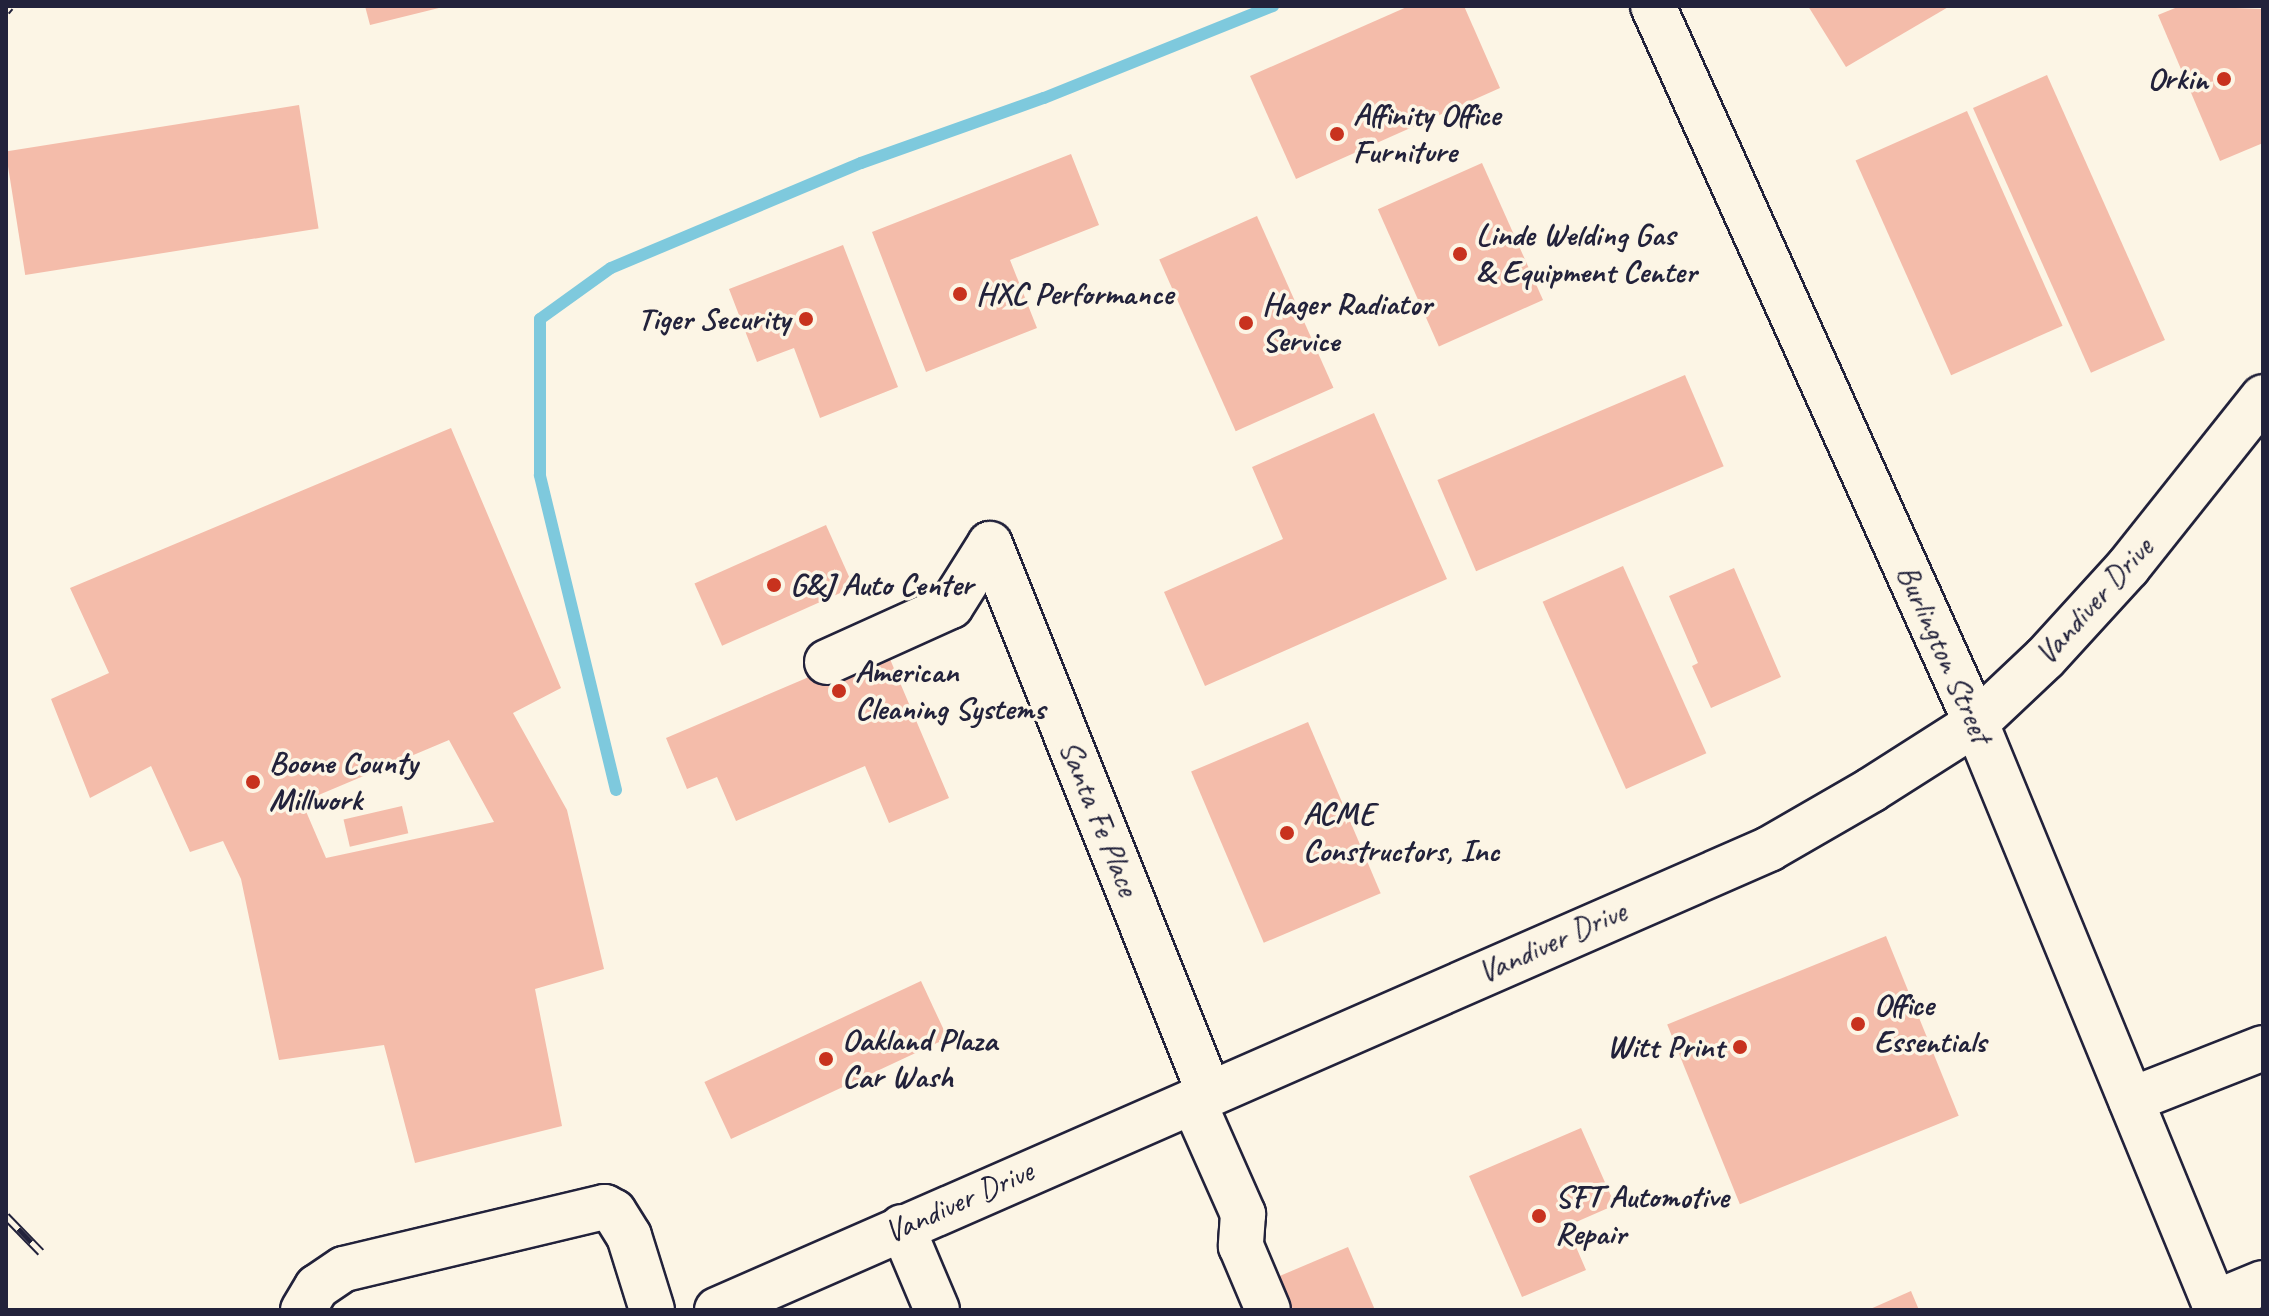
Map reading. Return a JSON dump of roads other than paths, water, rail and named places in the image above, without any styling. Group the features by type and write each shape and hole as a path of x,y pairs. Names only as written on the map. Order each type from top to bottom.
{"street":[{"name":"Burlington Street","path":"1653,6 1976,723 2216,1307"},
{"name":"Vandiver Drive","path":"717,1310 1769,849 1976,723 2128,567 2263,397"},
{"name":"Santa Fe Place","path":"827,662 951,606 990,544 1201,1097 1243,1214 1241,1246 1268,1310"},
{"path":"2131,1100 2263,1048"},
{"path":"303,1310 317,1287 344,1269 594,1207 614,1212 623,1224 652,1310"},
{"path":"902,1227 937,1310"},
{"path":"2216,1307 2263,1283"}],"waterway":[{"path":"616,790 540,475 540,319 611,268 861,163 1044,98 1273,6"}],"railway":[{"path":"6,11 10,6"},
{"path":"6,1216 41,1252"}],"place":[{"name":"Orkin","path":"2224,79"},
{"name":"Affinity Office Furniture","path":"1337,134"},
{"name":"Linde Welding Gas & Equipment Center","path":"1460,254"},
{"name":"HXC Performance","path":"960,294"},
{"name":"Tiger Security","path":"806,319"},
{"name":"Hager Radiator Service","path":"1246,323"},
{"name":"G&J Auto Center","path":"774,585"},
{"name":"American Cleaning Systems","path":"839,691"},
{"name":"Boone County Millwork","path":"253,782"},
{"name":"ACME Constructors, Inc","path":"1287,833"},
{"name":"Office Essentials","path":"1858,1024"},
{"name":"Witt Print","path":"1740,1047"},
{"name":"Oakland Plaza Car Wash","path":"826,1059"},
{"name":"SFT Automotive Repair","path":"1539,1216"}]}
